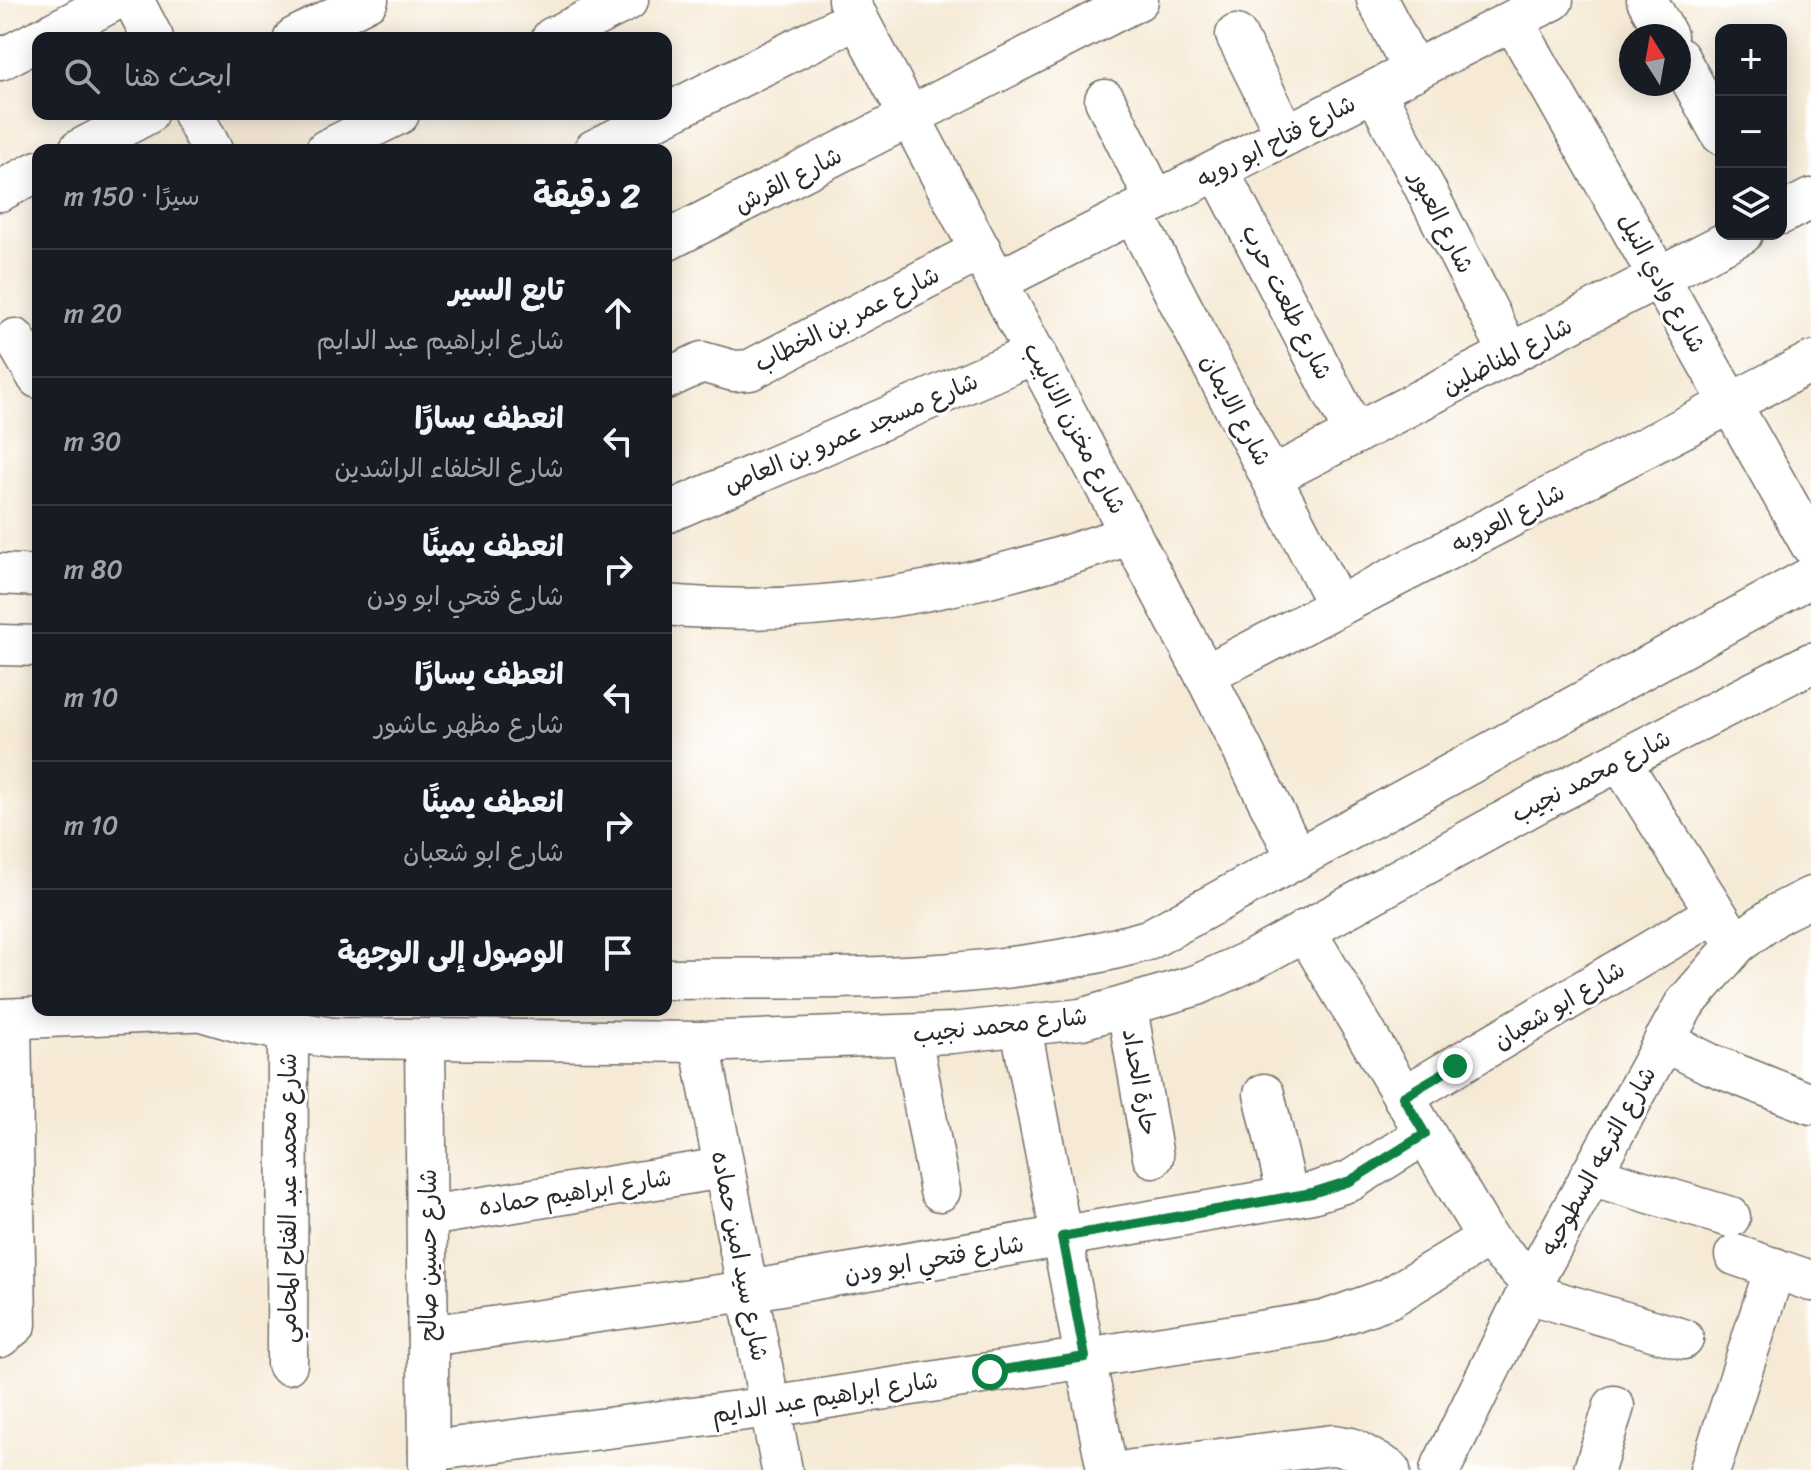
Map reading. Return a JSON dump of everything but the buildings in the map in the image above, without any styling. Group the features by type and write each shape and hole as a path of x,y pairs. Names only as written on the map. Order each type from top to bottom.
{"street":[{"path":"53,32 115,0"},
{"path":"133,0 150,32"},
{"path":"306,32 368,0"},
{"path":"564,32 628,0"},
{"name":"شارع القرش","path":"672,238 1138,0"},
{"path":"1377,0 1414,71"},
{"name":"شارع فتاح ابو رويه","path":"990,266 1145,207 1553,0"},
{"path":"1647,0 1660,24"},
{"path":"672,108 853,9"},
{"name":"شارع مخزن الانابيب","path":"853,9 1205,675 1297,858"},
{"name":"شارع وادي النيل","path":"1513,21 1811,545"},
{"path":"1236,35 1286,135"},
{"path":"0,60 32,43"},
{"path":"1691,80 1715,123"},
{"name":"شارع العبور","path":"1375,91 1510,354"},
{"name":"شارع الايمان","path":"1105,100 1145,207 1271,477 1338,606"},
{"path":"90,144 136,120"},
{"path":"196,120 209,144"},
{"path":"338,144 387,120"},
{"path":"605,144 649,120"},
{"name":"شارع طلعت حرب","path":"1218,170 1355,434"},
{"path":"0,191 32,174"},
{"path":"1787,211 1811,199"},
{"name":"شارع المناضلين","path":"1271,477 1730,240"},
{"name":"شارع عمر بن الخطاب","path":"672,376 702,362 734,371 750,370 990,266"},
{"path":"18,338 32,366"},
{"name":"شارع مسجد عمرو بن العاص","path":"672,510 1036,353"},
{"name":"شارع العروبه","path":"1205,675 1811,362"},
{"path":"672,605 772,607 872,599 971,582 1068,556 1131,534"},
{"path":"672,979 942,975 1038,966 1148,940 1811,577"},
{"path":"0,645 32,646"},
{"name":"شارع محمد نجيب","path":"227,1016 288,1033 332,1038 700,1042 1021,1028 1127,1008 1197,985 1252,960 1539,802 1811,663"},
{"path":"1504,745 1539,802"},
{"path":"1620,761 1726,929"},
{"name":"شارع الترعه السطوحيه","path":"1440,1470 1529,1288 1726,929 1779,913 1811,897"},
{"name":"شارع ابو شعبان","path":"1403,1097 1726,929"},
{"path":"1305,930 1487,1238 1529,1288 1683,1339"},
{"path":"833,977 835,1038"},
{"name":"حارة الحداد","path":"1127,1008 1153,1157"},
{"name":"شارع محمد نجيب","path":"6,1019 82,1016"},
{"path":"0,1337 16,1324 6,1019"},
{"path":"1021,1028 1107,1470"},
{"name":"شارع محمد عبد الفتاح المحامي","path":"287,1364 288,1033"},
{"path":"911,1035 940,1191"},
{"name":"شارع حسين صالح","path":"425,1039 429,1460"},
{"path":"1664,1041 1708,1063 1811,1104"},
{"name":"شارع سيد امين حماده","path":"700,1042 782,1470"},
{"path":"1264,1094 1288,1197"},
{"name":"شارع فتحي ابو ودن","path":"428,1336 747,1291 1288,1197 1350,1181 1425,1134"},
{"name":"شارع ابراهيم حماده","path":"428,1216 723,1168"},
{"path":"1590,1175 1732,1236 1793,1274 1710,1470"},
{"name":"شارع ابراهيم عبد الدايم","path":"429,1460 1324,1321 1389,1298 1487,1238"},
{"path":"1594,1470 1614,1406"},
{"path":"1132,1470 1333,1445 1351,1448 1390,1470"}],"route":[{"path":"990,1372 1085,1357 1062,1237 1312,1193 1350,1181 1425,1134 1403,1097 1455,1066"}]}
